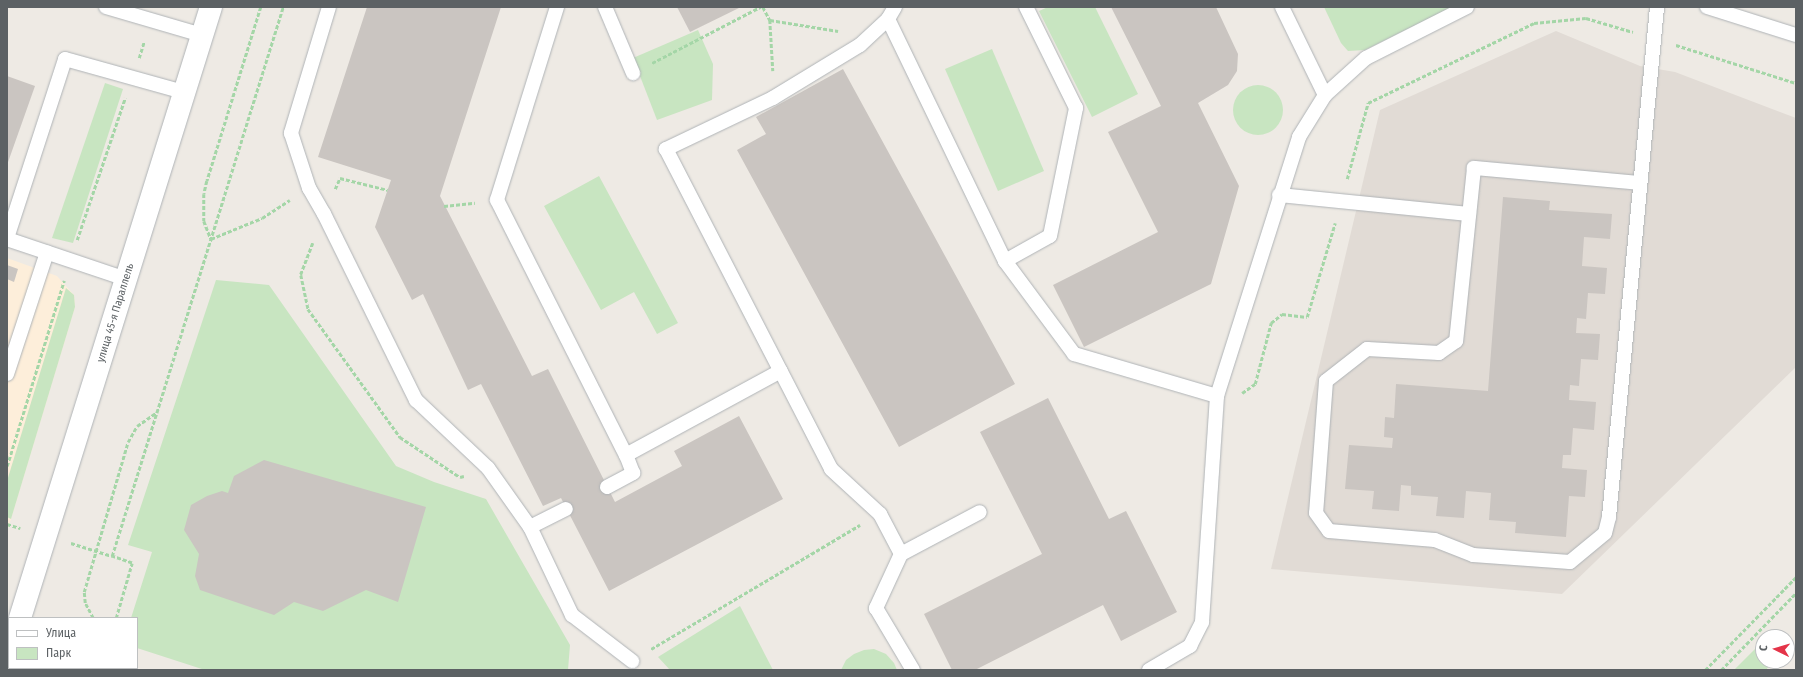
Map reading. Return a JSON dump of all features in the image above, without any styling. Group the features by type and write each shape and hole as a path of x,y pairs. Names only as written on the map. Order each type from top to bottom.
{"main road":[{"name":"улица 45-я Параллель","path":"20,617 183,92 211,7"},
{"path":"7,660 8,655"}],"lane":[{"path":"106,7 202,35"},
{"path":"329,7 291,133 309,188 324,214 416,400 488,468 530,528 572,615 632,661"},
{"path":"556,7 497,200 626,455 633,474 607,487"},
{"path":"605,7 633,73"},
{"path":"1005,261 1050,236 1076,108 1026,7"},
{"path":"1282,7 1325,95"},
{"path":"1149,670 1190,646 1202,622 1217,396 1279,195 1299,137 1325,95 1366,58 1467,7"},
{"path":"1640,183 1474,168 1456,341 1439,353 1368,348 1326,381 1316,513 1329,531 1435,540 1473,555 1570,562 1605,533 1609,518 1657,7"},
{"path":"1707,7 1796,35"},
{"path":"901,554 880,514 831,469 666,149 773,98 860,45 891,13 1005,261 1074,354 1217,396"},
{"path":"126,279 7,239 65,59 183,92"},
{"path":"1279,195 1470,214"},
{"path":"7,374 11,354 47,252"},
{"path":"626,455 781,371"},
{"path":"530,528 566,509"},
{"path":"913,670 876,608 901,554 980,512"}],"path":[{"path":"211,239 204,221 204,194 261,7"},
{"path":"116,617 132,563 112,556 283,7"},
{"path":"633,73 761,7 770,20 773,66"},
{"path":"1216,413 1255,384 1271,323 1282,314 1308,317 1368,103 1534,23 1586,18 1796,83"},
{"path":"7,466 71,260 151,20"},
{"path":"770,20 835,30"},
{"path":"388,190 340,178 324,214 301,275 308,309 400,437 460,477 488,468"},
{"path":"211,239 262,218 309,188"},
{"path":"444,206 497,200"},
{"path":"92,617 85,603 84,592 128,442 137,426 157,412"},
{"path":"632,661 880,514"},
{"path":"1705,670 1796,577"},
{"path":"1721,670 1796,593"}],"shaded area":[{"path":"1556,31 1640,66 1675,72 1796,118 1796,367 1562,594 1271,569 1380,110"},
{"path":"7,258 57,276 74,295 75,307 7,532"}],"green space":[{"path":"1048,7 1095,7 1138,94 1092,117 1039,11"},
{"path":"1324,7 1452,7 1365,50 1348,51 1341,43"},
{"path":"698,30 713,64 712,100 657,120 633,58"},
{"path":"992,49 1044,171 998,191 945,69"},
{"path":"105,83 123,89 73,243 52,238"},
{"path":"1258,85 1267,87 1278,96 1283,110 1281,119 1272,130 1258,135 1249,133 1238,124 1233,110 1235,101 1244,90"},
{"path":"599,176 678,323 657,334 634,292 601,310 544,206"},
{"path":"216,280 269,285 396,466 434,482 486,499 570,645 568,670 205,670 138,648 138,617 131,617 152,552 128,545"},
{"path":"66,288 74,295 75,307 11,519 7,517 7,481"},
{"path":"740,606 773,670 670,670 658,657"},
{"path":"874,649 886,654 894,663 897,670 841,670 846,660 854,654 864,650"},
{"path":"1755,649 1755,669 1767,669 1766,670 1734,670"}],"building":[{"path":"367,7 501,7 440,196 532,376 548,369 615,502 682,466 674,451 739,416 783,499 609,591 561,498 543,506 481,384 468,390 423,294 412,300 375,227 391,180 318,157"},
{"path":"677,7 741,7 690,32"},
{"path":"1111,7 1216,7 1238,54 1237,71 1228,85 1198,103 1239,186 1211,284 1084,347 1053,285 1158,232 1108,132 1161,106"},
{"path":"843,69 1015,384 899,447 737,150 766,134 756,117"},
{"path":"7,76 35,86 7,165"},
{"path":"1503,197 1550,201 1549,210 1612,214 1610,239 1584,237 1582,266 1607,268 1605,294 1588,293 1586,319 1577,318 1576,333 1600,334 1598,360 1581,359 1579,386 1570,385 1569,400 1596,402 1594,430 1573,428 1571,455 1563,455 1562,468 1587,470 1585,497 1569,496 1566,537 1515,533 1516,522 1489,520 1491,493 1466,491 1464,518 1436,516 1438,497 1411,495 1411,486 1401,485 1399,511 1372,509 1374,491 1345,489 1349,445 1392,448 1393,438 1384,437 1385,417 1394,418 1396,384 1488,391"},
{"path":"7,265 18,269 14,282 7,279"},
{"path":"1048,398 1109,519 1126,511 1177,612 1121,641 1103,605 975,670 952,670 924,614 1042,554 980,432"},
{"path":"264,460 426,507 398,602 366,590 323,611 294,602 274,615 200,590 195,576 199,554 184,530 191,505 207,496 222,491 228,493 234,476"}]}
